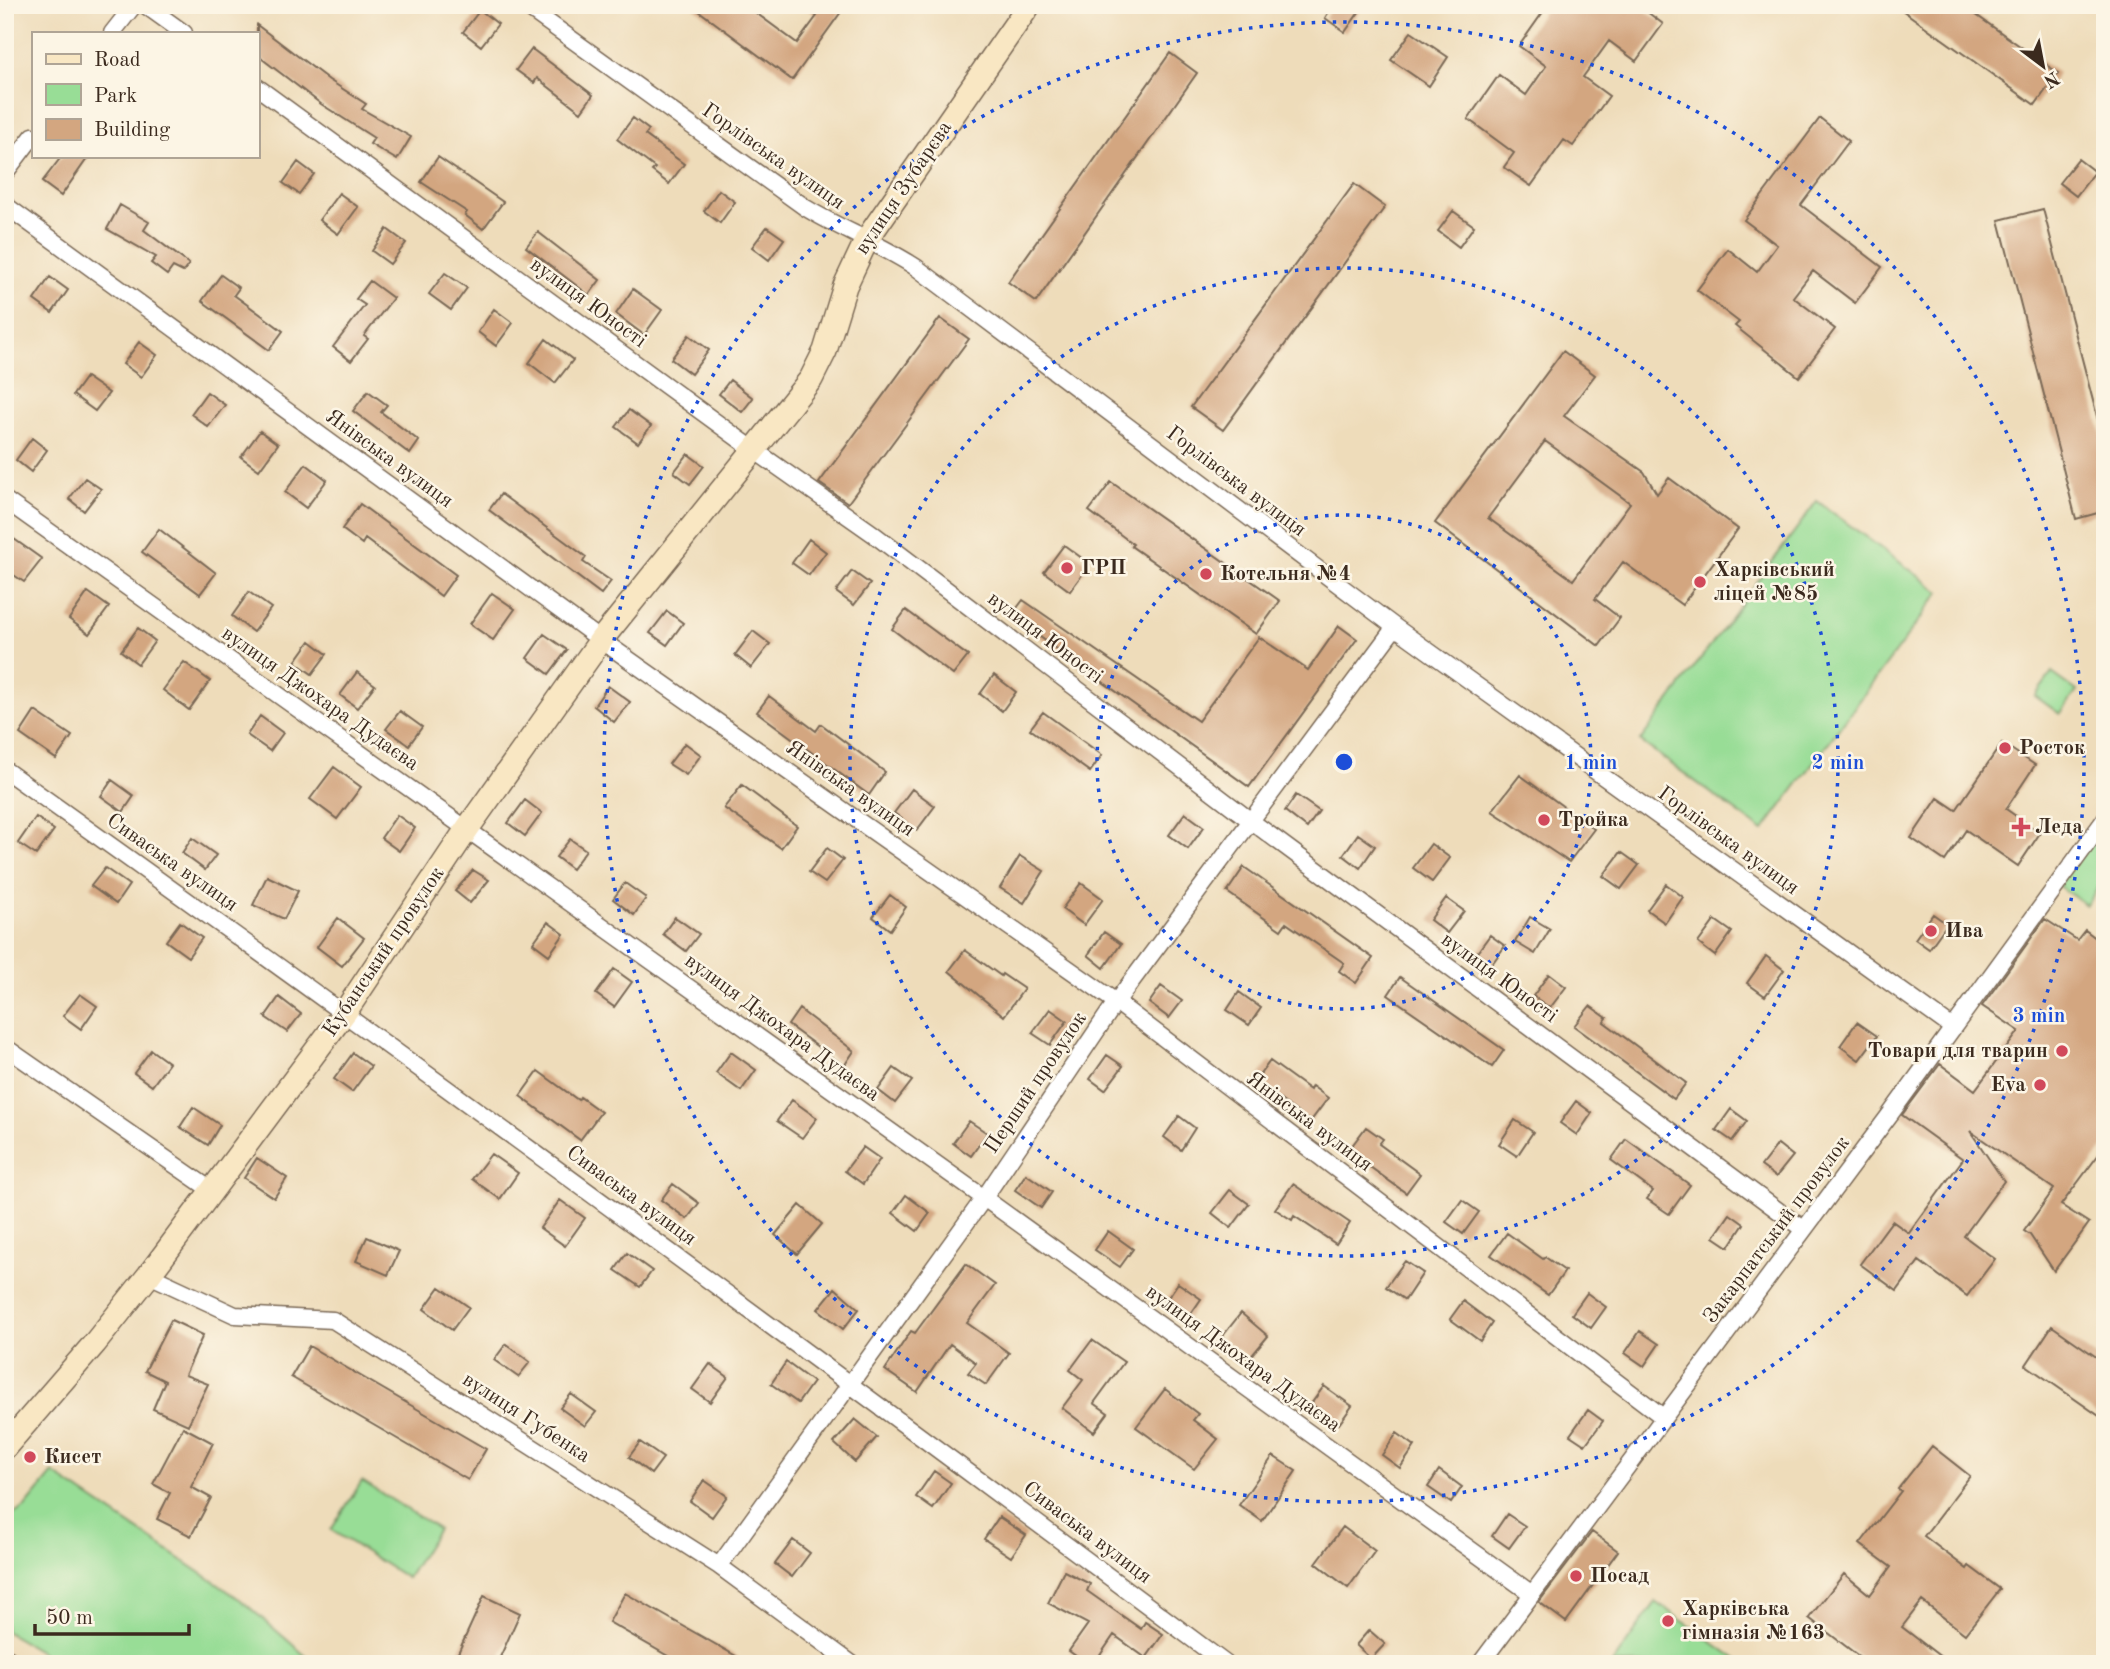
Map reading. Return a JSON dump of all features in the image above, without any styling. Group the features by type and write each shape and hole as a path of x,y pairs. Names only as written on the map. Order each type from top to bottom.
{"street":[{"path":"113,32 134,5"},
{"path":"145,5 183,32"},
{"name":"Горлівська вулиця","path":"524,5 806,208 917,268 1395,627 1953,1028"},
{"name":"вулиця Зубарєва","path":"754,450 819,366 845,286 867,239 1029,5"},
{"name":"вулиця Юності","path":"259,88 883,541 1251,821 1803,1229"},
{"path":"5,173 32,137"},
{"name":"Янівська вулиця","path":"5,205 601,640 1116,1002 1663,1417"},
{"name":"Кубанський провулок","path":"5,1447 95,1343 149,1275 345,1012 467,830 601,640 754,450"},
{"name":"вулиця Джохара Дудаєва","path":"5,500 984,1198 1532,1594"},
{"name":"Перший провулок","path":"719,1566 984,1198 1116,1002 1395,627"},
{"name":"Сиваська вулиця","path":"5,770 345,1012 850,1383 1226,1664"},
{"name":"Закарпатський провулок","path":"1480,1664 1891,1113 2105,819"},
{"path":"5,1047 211,1190"},
{"name":"вулиця Губенка","path":"149,1275 235,1315 332,1320 719,1566 852,1664"}],"green space":[{"path":"1817,501 1940,592 1763,831 1640,741"},
{"path":"2052,673 2077,691 2060,714 2035,696"},
{"path":"2105,819 2105,878 2086,905 2056,884"},
{"path":"53,1473 241,1600 315,1664 61,1664 5,1631 5,1520 25,1507"},
{"path":"362,1481 438,1529 407,1578 331,1530"},
{"path":"1656,1602 1743,1664 1612,1664"}],"building":[{"path":"691,5 745,5 797,43 817,16 801,5 846,5 792,80"},
{"path":"1333,5 1364,5 1345,32 1325,18"},
{"path":"1548,5 1638,5 1663,24 1636,61 1609,41 1583,77 1609,96 1573,146 1564,140 1531,186 1504,167 1514,153 1468,119 1499,75 1526,95 1546,66 1519,46"},
{"path":"1895,5 1962,5 2058,73 2035,105"},
{"path":"480,10 498,24 481,46 463,32"},
{"path":"257,25 329,80 366,104 362,109 411,137 397,160 370,144 374,138 321,104 259,57"},
{"path":"1411,32 1448,57 1429,86 1391,60"},
{"path":"532,49 593,95 581,112 537,78 534,83 516,70"},
{"path":"1170,53 1197,73 1036,302 1008,282"},
{"path":"633,118 649,130 645,135 684,164 669,184 652,171 655,168 617,139"},
{"path":"1820,118 1849,141 1801,205 1882,267 1855,303 1813,271 1793,297 1835,329 1799,377 1735,326 1739,322 1697,290 1728,249 1757,272 1777,245 1744,220"},
{"path":"438,157 503,202 483,229 465,215 467,212 421,182"},
{"path":"60,158 88,158 61,196 42,182"},
{"path":"2078,159 2095,172 2076,196 2059,183"},
{"path":"298,162 314,174 299,194 283,183"},
{"path":"1354,184 1385,207 1223,430 1191,407"},
{"path":"719,190 735,202 720,223 704,211"},
{"path":"339,193 358,207 338,234 319,220"},
{"path":"120,205 149,222 144,230 189,264 183,272 173,267 167,275 151,263 156,257 107,229"},
{"path":"2043,209 2105,447 2105,511 2076,519 1999,220"},
{"path":"1453,211 1474,226 1459,247 1438,231"},
{"path":"767,227 784,239 769,260 752,247"},
{"path":"387,229 406,243 390,264 372,251"},
{"path":"538,232 600,280 589,295 526,247"},
{"path":"445,273 467,288 451,310 429,294"},
{"path":"221,275 239,288 234,295 283,331 269,350 202,301"},
{"path":"50,277 68,290 52,313 34,300"},
{"path":"370,281 393,298 364,336 368,339 351,361 333,347 365,305 356,299"},
{"path":"633,289 662,310 644,335 616,314"},
{"path":"494,309 513,323 496,346 478,332"},
{"path":"940,318 969,339 848,503 819,483"},
{"path":"689,335 709,350 691,374 671,359"},
{"path":"546,339 573,360 555,383 529,363"},
{"path":"139,342 157,355 141,377 123,364"},
{"path":"1563,351 1595,375 1564,416 1644,472 1657,494 1669,478 1738,529 1682,605 1623,562 1595,599 1620,618 1599,646 1435,523","holes":["1545,441 1630,503 1573,580 1488,518"]},
{"path":"86,377 109,393 95,411 73,395"},
{"path":"730,380 753,398 742,412 719,394"},
{"path":"368,391 387,405 381,412 419,441 410,454 353,411"},
{"path":"207,392 225,405 208,427 191,414"},
{"path":"629,410 651,426 638,443 616,427"},
{"path":"260,431 278,444 259,470 241,457"},
{"path":"32,438 47,450 31,472 16,460"},
{"path":"688,454 704,466 690,484 674,472"},
{"path":"306,464 327,480 306,508 285,492"},
{"path":"85,478 101,489 84,511 69,499"},
{"name":"Котельня №4","path":"1111,482 1280,601 1256,634 1131,546 1133,544 1089,511"},
{"path":"501,494 586,557 583,562 611,581 601,594 489,510"},
{"path":"360,504 456,575 441,596 365,539 362,544 342,529"},
{"path":"159,529 216,573 200,594 142,552"},
{"path":"14,539 42,559 24,582 5,569 5,550"},
{"path":"809,539 826,552 809,575 792,563"},
{"name":"ГРП","path":"1064,545 1090,564 1070,591 1044,572"},
{"path":"852,571 870,584 854,605 836,592"},
{"path":"88,592 109,607 89,634 69,619"},
{"path":"249,592 271,608 253,632 232,616"},
{"path":"492,593 515,609 493,640 470,624"},
{"path":"1023,600 1198,721 1259,637 1308,670 1339,626 1357,639 1249,787 1011,616"},
{"path":"906,610 968,656 953,675 892,629"},
{"path":"667,611 683,623 667,645 650,633"},
{"path":"138,628 155,641 138,664 121,651"},
{"path":"753,631 770,644 751,668 735,655"},
{"path":"544,634 567,650 549,674 527,658"},
{"path":"310,641 327,654 312,674 295,662"},
{"path":"184,662 210,681 189,710 163,690"},
{"path":"357,672 375,685 357,708 340,695"},
{"path":"994,675 1016,692 1002,711 980,694"},
{"path":"608,686 630,702 614,722 594,706"},
{"path":"769,696 816,731 821,724 885,772 869,795 757,712"},
{"path":"35,711 72,736 56,759 20,734"},
{"path":"400,711 422,727 409,745 386,729"},
{"path":"1043,712 1102,755 1090,772 1030,729"},
{"path":"260,716 283,733 270,751 247,735"},
{"path":"685,743 701,755 686,775 669,764"},
{"path":"2002,743 2035,765 2006,809 2040,833 2018,866 1966,830 1945,861 1911,838 1938,798 1956,810"},
{"path":"334,767 361,787 337,819 310,799"},
{"name":"Тройка","path":"1520,775 1594,829 1569,862 1492,811"},
{"path":"112,780 134,796 123,812 101,796"},
{"path":"742,785 797,826 781,848 724,808"},
{"path":"912,789 935,806 917,830 894,813"},
{"path":"1296,795 1319,811 1307,828 1285,811"},
{"path":"525,800 542,813 525,836 508,823"},
{"path":"1185,813 1204,827 1188,849 1169,835"},
{"path":"397,815 415,828 399,851 381,838"},
{"path":"36,817 54,830 36,855 18,843"},
{"path":"1358,834 1375,846 1360,868 1343,855"},
{"path":"192,838 216,855 205,870 182,853"},
{"path":"570,839 586,850 572,869 556,857"},
{"path":"1431,844 1450,858 1432,882 1413,868"},
{"path":"827,848 843,860 825,883 809,872"},
{"path":"1621,852 1639,865 1621,889 1603,876"},
{"path":"1020,856 1044,871 1024,903 1000,888"},
{"path":"1244,867 1373,958 1356,983 1339,971 1344,963 1286,923 1281,930 1227,892"},
{"path":"105,868 129,885 116,904 91,886"},
{"path":"473,870 489,880 470,903 455,891"},
{"path":"267,876 298,891 284,919 253,905"},
{"path":"625,883 646,898 634,915 613,899"},
{"path":"1081,883 1103,899 1084,925 1062,909"},
{"path":"1666,884 1683,897 1665,923 1647,910"},
{"path":"890,895 906,907 890,930 873,917"},
{"path":"1446,898 1464,911 1447,933 1430,920"},
{"name":"Ива","path":"1933,914 1947,924 1929,949 1915,939"},
{"path":"675,917 699,934 686,951 663,934"},
{"path":"1530,917 1550,929 1535,954 1515,942"},
{"path":"338,918 364,938 342,966 317,947"},
{"path":"2045,919 2077,940 2085,930 2105,945 2105,1146 2061,1205 2089,1223 2054,1271 2030,1235 2024,1231 2054,1189 1970,1131 2004,1181 1964,1236 1995,1259 1967,1296 1919,1261 1897,1291 1860,1264 1892,1221 1909,1233 1963,1159 1902,1115 1940,1064 1975,1090 2019,1031 1982,1006"},
{"path":"1715,920 1732,932 1715,956 1698,943"},
{"path":"180,922 202,938 188,957 166,941"},
{"path":"548,922 564,934 549,955 533,943"},
{"path":"1104,932 1121,944 1104,968 1088,955"},
{"path":"1490,935 1505,946 1491,965 1476,954"},
{"path":"965,950 1024,989 1004,1016 949,971"},
{"path":"1766,956 1784,970 1765,996 1747,983"},
{"path":"614,969 632,982 614,1007 596,994"},
{"path":"1549,974 1566,987 1550,1008 1533,996"},
{"path":"1400,977 1504,1050 1492,1067 1388,995"},
{"path":"1161,986 1182,1001 1169,1018 1149,1003"},
{"path":"1239,992 1261,1008 1249,1025 1227,1010"},
{"path":"80,994 97,1006 81,1029 63,1016"},
{"path":"279,997 301,1014 287,1032 265,1017"},
{"path":"1590,1006 1607,1018 1604,1022 1686,1083 1674,1099 1574,1026"},
{"path":"799,1009 854,1051 844,1066 788,1025"},
{"path":"1050,1009 1067,1021 1050,1045 1032,1033"},
{"path":"1857,1022 1877,1036 1859,1060 1840,1046"},
{"path":"151,1050 169,1063 152,1086 134,1073"},
{"path":"731,1052 756,1070 741,1091 716,1073"},
{"path":"353,1053 371,1066 352,1092 334,1079"},
{"path":"1107,1055 1123,1066 1105,1090 1090,1079"},
{"path":"1270,1061 1310,1090 1312,1086 1328,1098 1310,1122 1255,1081"},
{"path":"894,1068 912,1081 895,1103 878,1090"},
{"path":"538,1071 578,1100 580,1097 601,1112 580,1140 520,1096"},
{"path":"792,1100 817,1118 802,1138 777,1121"},
{"path":"1576,1101 1592,1113 1577,1135 1560,1123"},
{"path":"193,1107 220,1125 208,1145 180,1127"},
{"path":"1731,1109 1747,1121 1732,1141 1716,1130"},
{"path":"1179,1116 1195,1128 1181,1150 1164,1137"},
{"path":"1515,1120 1533,1132 1517,1156 1499,1144"},
{"path":"969,1121 987,1133 971,1156 953,1143"},
{"path":"1366,1127 1383,1139 1379,1144 1420,1174 1406,1193 1348,1151"},
{"path":"1626,1139 1690,1185 1669,1214 1647,1199 1653,1191 1611,1160"},
{"path":"1778,1144 1793,1156 1776,1177 1761,1166"},
{"path":"863,1147 880,1159 863,1184 845,1171"},
{"path":"491,1154 518,1173 500,1199 472,1179"},
{"path":"257,1158 287,1178 274,1198 244,1178"},
{"path":"1026,1174 1052,1192 1041,1208 1015,1190"},
{"path":"673,1184 699,1203 687,1219 661,1200"},
{"path":"1293,1184 1350,1223 1336,1244 1294,1216 1292,1220 1275,1209"},
{"path":"1230,1190 1249,1204 1231,1228 1212,1213"},
{"path":"906,1195 930,1213 917,1231 893,1213"},
{"path":"560,1200 585,1218 565,1246 540,1228"},
{"path":"1462,1200 1479,1212 1463,1234 1446,1222"},
{"path":"800,1205 822,1224 797,1254 775,1235"},
{"path":"1730,1214 1744,1224 1729,1247 1714,1237"},
{"path":"1108,1231 1133,1249 1120,1267 1095,1250"},
{"path":"1507,1233 1565,1271 1548,1295 1491,1255"},
{"path":"367,1237 399,1251 388,1275 356,1261"},
{"path":"627,1253 652,1271 640,1287 615,1270"},
{"path":"1405,1261 1423,1273 1405,1300 1386,1287"},
{"path":"966,1264 995,1285 967,1323 1009,1353 986,1385 968,1373 976,1363 950,1344 917,1392 885,1370 911,1331 915,1333"},
{"path":"1178,1283 1201,1299 1188,1318 1165,1302"},
{"path":"440,1287 469,1307 452,1330 424,1309"},
{"path":"835,1288 859,1309 843,1329 818,1309"},
{"path":"1587,1293 1606,1307 1591,1328 1572,1314"},
{"path":"1463,1301 1492,1323 1480,1341 1450,1319"},
{"path":"1241,1313 1268,1336 1249,1359 1222,1337"},
{"path":"171,1320 203,1335 185,1375 208,1384 188,1425 153,1409 165,1381 145,1371"},
{"path":"2052,1326 2105,1363 2105,1420 2026,1365"},
{"path":"1640,1331 1659,1344 1644,1366 1625,1353"},
{"path":"1092,1340 1124,1362 1094,1403 1108,1413 1094,1432 1062,1408 1083,1380 1070,1370"},
{"path":"506,1344 530,1362 518,1377 494,1360"},
{"path":"309,1346 486,1449 468,1480 291,1377"},
{"path":"786,1362 813,1382 798,1403 771,1384"},
{"path":"710,1364 728,1377 710,1402 692,1389"},
{"path":"1324,1386 1352,1406 1339,1424 1311,1404"},
{"path":"1165,1389 1198,1414 1193,1420 1218,1439 1194,1469 1136,1427"},
{"path":"571,1394 596,1412 585,1426 560,1408"},
{"path":"1588,1410 1603,1421 1585,1445 1570,1435"},
{"path":"855,1419 877,1437 855,1462 834,1443"},
{"path":"183,1427 213,1443 191,1487 211,1498 191,1536 157,1519 170,1493 153,1484"},
{"path":"1397,1433 1415,1446 1400,1468 1382,1455"},
{"path":"640,1442 663,1458 651,1474 629,1457"},
{"path":"1932,1446 1970,1476 1924,1536 1967,1569 1969,1566 2000,1589 1965,1634 1922,1601 1902,1627 1950,1664 1869,1664 1809,1618 1844,1574 1870,1595 1891,1567 1860,1544"},
{"path":"1273,1456 1296,1471 1262,1521 1239,1505"},
{"path":"1439,1470 1462,1487 1451,1503 1428,1487"},
{"path":"934,1471 951,1483 933,1509 916,1497"},
{"path":"704,1480 727,1496 712,1517 690,1501"},
{"path":"1507,1514 1525,1526 1509,1548 1492,1536"},
{"path":"999,1517 1026,1535 1011,1557 984,1539"},
{"path":"1343,1527 1375,1551 1348,1588 1316,1563"},
{"path":"1592,1532 1618,1551 1566,1622 1539,1602"},
{"path":"793,1540 810,1553 792,1577 775,1564"},
{"path":"1064,1571 1090,1584 1087,1591 1141,1629 1145,1622 1163,1634 1146,1658 1114,1635 1094,1664 1087,1664 1069,1651 1088,1624 1048,1603"},
{"path":"625,1593 750,1664 682,1664 609,1622"},
{"path":"484,1596 520,1613 497,1664 453,1664"},
{"path":"1369,1630 1385,1644 1371,1659 1356,1645"}],"place":[{"name":"ГРП","path":"1067,568"},
{"name":"Котельня №4","path":"1206,574"},
{"name":"Харківський ліцей №85","path":"1700,582"},
{"name":"Росток","path":"2005,748"},
{"name":"Тройка","path":"1544,820"},
{"name":"Леда","path":"2021,827"},
{"name":"Ива","path":"1931,931"},
{"name":"Товари для тварин","path":"2062,1051"},
{"name":"Eva","path":"2040,1085"},
{"name":"Кисет","path":"30,1457"},
{"name":"Посад","path":"1576,1576"},
{"name":"Харківська гімназія №163","path":"1668,1621"}]}
